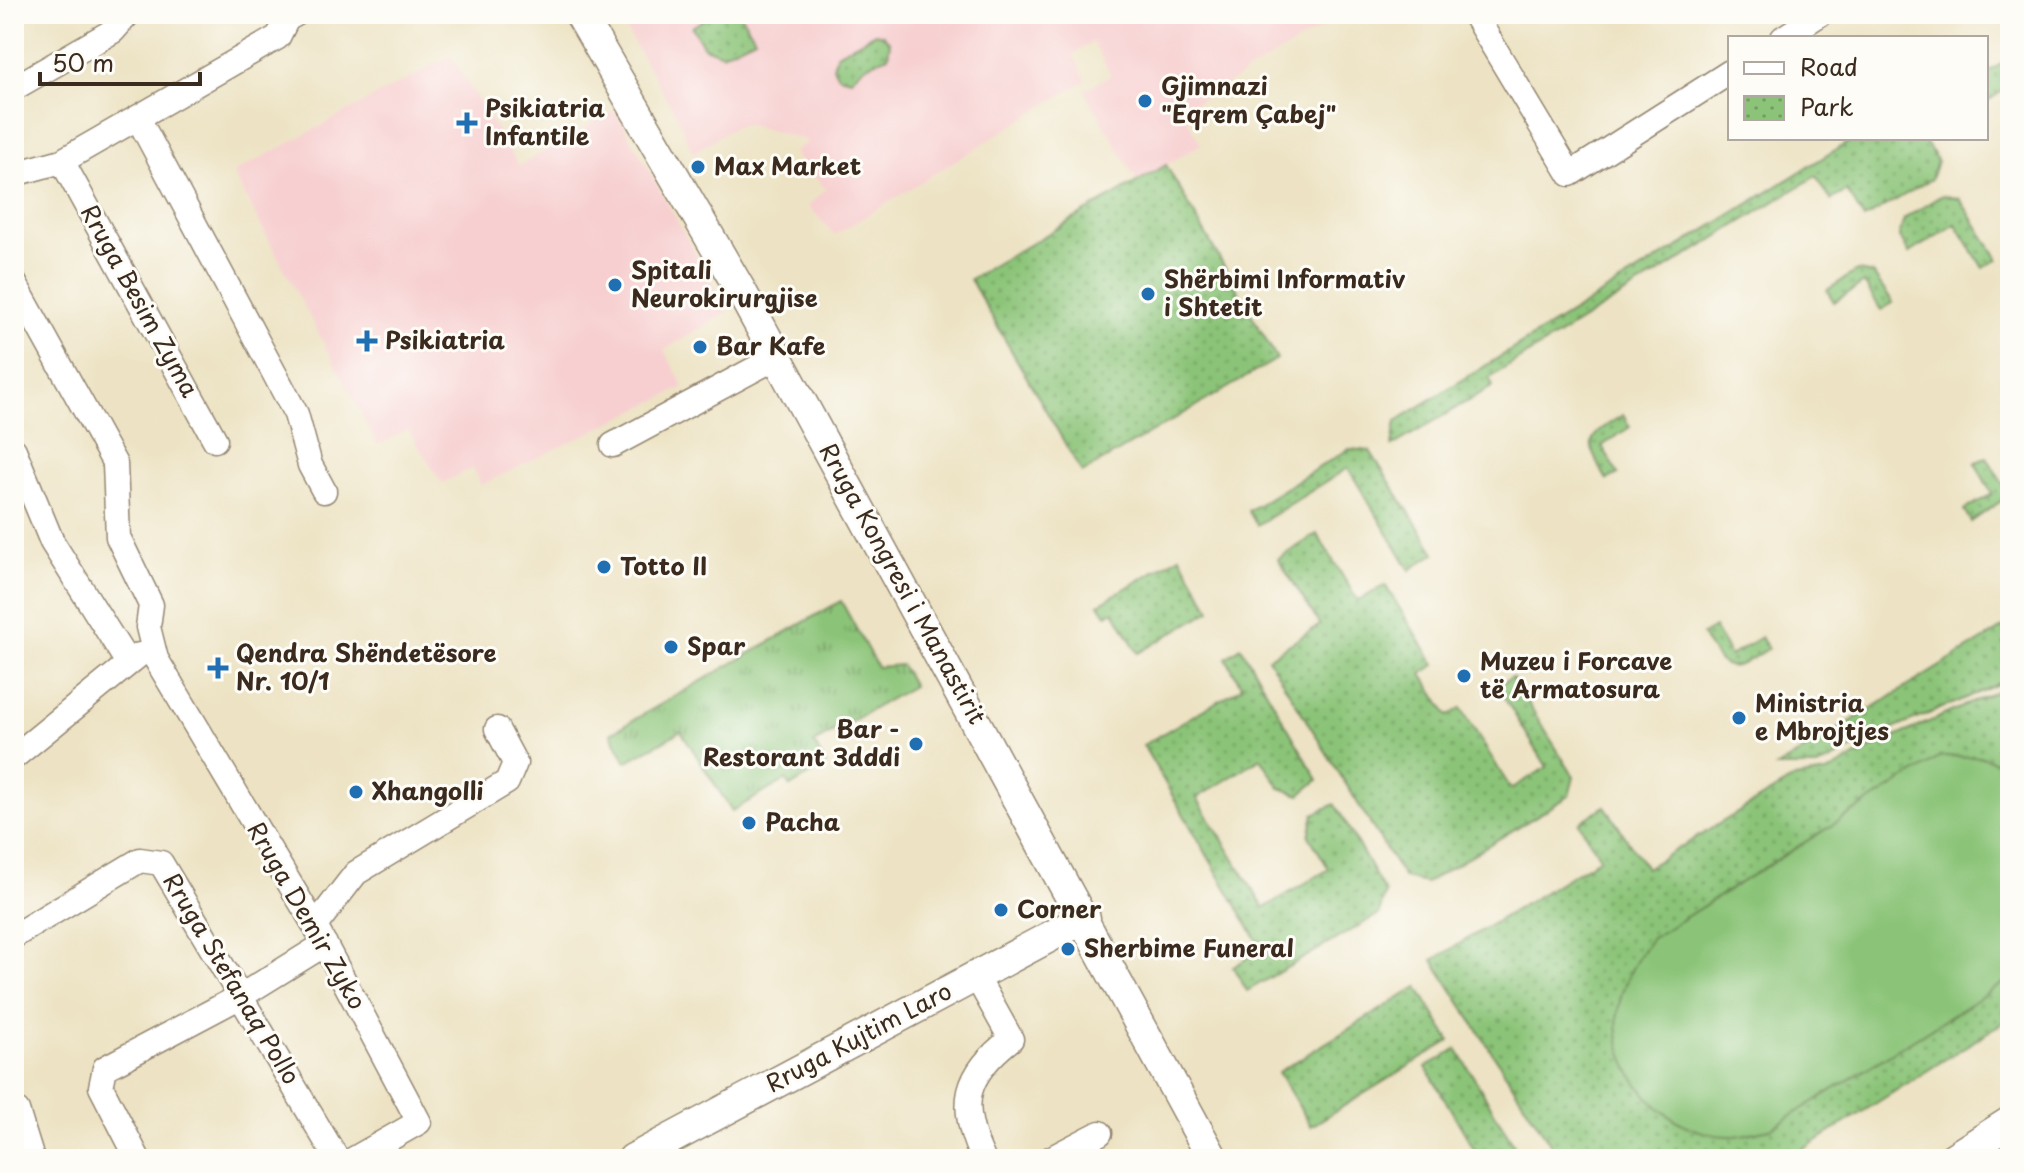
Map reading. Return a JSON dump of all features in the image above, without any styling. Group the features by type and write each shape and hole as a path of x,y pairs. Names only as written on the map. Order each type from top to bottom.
{"street":[{"path":"14,88 113,31 128,14"},
{"name":"Rruga Kongresi i Manastirit","path":"580,14 777,357 1085,918 1213,1159"},
{"path":"1474,14 1570,174 1728,73"},
{"path":"1786,36 1820,14"},
{"path":"19,171 62,161 138,118 278,37 289,16"},
{"path":"138,118 296,414 310,465 324,491"},
{"name":"Rruga Besim Zyma","path":"62,161 215,440"},
{"path":"14,282 115,464 118,537 151,605 150,647 14,757"},
{"path":"613,445 777,357"},
{"path":"14,450 52,542 128,663"},
{"name":"Rruga Demir Zyko","path":"150,647 320,935 419,1122 354,1159"},
{"path":"138,1159 101,1087 102,1073 109,1065 241,996 320,935 356,873 507,782 515,763 497,729"},
{"name":"Rruga Stefanaq Pollo","path":"14,936 140,860 155,860 166,869 337,1159"},
{"name":"Rruga Kujtim Laro","path":"633,1159 1085,918"},
{"path":"976,976 1011,1039 983,1060 974,1074 969,1097 973,1137 983,1159"},
{"path":"16,1112 32,1159"},
{"path":"1952,1159 2010,1122"},
{"path":"1050,1159 1100,1133"}],"shaded area":[{"path":"617,14 1326,14 1331,22 1182,111 1201,144 1138,182 1084,90 1111,75 1093,42 1073,54 1086,80 835,235 808,206 826,189 793,153 808,141 746,124 735,126 693,153 678,118"},
{"path":"451,56 519,166 615,110 728,312 664,350 684,387 481,485 472,468 442,483 408,430 378,445 233,173"}],"green space":[{"path":"713,14 740,14 755,38 722,54 704,47 692,27"},
{"path":"875,33 883,35 890,42 888,56 865,66 851,79 838,76 833,67 837,54"},
{"path":"2010,59 2010,86 1988,101 1988,72"},
{"path":"1852,140 1924,140 1937,161 1931,179 1864,219 1847,191 1831,200 1816,176 1489,378 1493,386 1392,446 1396,421"},
{"path":"1166,165 1277,359 1082,473 970,279"},
{"path":"1942,195 1960,199 1998,259 1983,268 1956,224 1909,253 1899,236 1904,219"},
{"path":"1857,271 1873,274 1893,303 1881,310 1864,283 1834,302 1827,290"},
{"path":"1623,415 1630,427 1602,446 1618,474 1607,480 1595,457 1592,442 1601,430"},
{"path":"1349,449 1370,451 1435,553 1410,570 1348,468 1257,525 1248,511"},
{"path":"1987,457 2005,488 2004,499 1971,522 1964,510 1992,494 1975,463"},
{"path":"1317,534 1358,601 1385,585 1435,665 1422,674 1448,716 1461,708 1511,789 1547,767 1497,686 1512,677 1574,777 1569,796 1426,883 1404,878 1268,658 1320,625 1278,559"},
{"path":"1180,556 1211,610 1138,653 1114,611 1106,615 1099,604"},
{"path":"841,601 877,667 901,665 913,686 814,743 826,765 790,787 786,780 732,811 681,731 626,762 611,733"},
{"path":"2010,623 2010,679 1879,735 1817,767 1777,767"},
{"path":"1714,628 1730,656 1761,637 1768,649 1736,666 1723,664 1702,635"},
{"path":"1241,647 1318,780 1300,795 1280,788 1261,758 1197,798 1264,908 1329,869 1309,836 1314,814 1335,804 1385,893 1379,914 1247,991 1233,967 1262,949 1143,745 1242,687 1226,658"},
{"path":"2010,685 2010,1018 1788,1159 1560,1159 1433,960 1600,858 1579,823 1605,806 1646,868 1795,778 1827,773 1869,749"},
{"path":"1942,756 1982,757 2010,767 2010,979 1770,1129 1734,1136 1710,1134 1686,1126 1665,1113 1632,1076 1622,1053 1618,1029 1619,1005 1624,987 1651,939"},
{"path":"1418,987 1450,1041 1311,1126 1278,1072"},
{"path":"1457,1049 1521,1157 1518,1159 1480,1159 1426,1067"}],"place":[{"name":"Gjimnazi \"Eqrem Çabej\"","path":"1145,101"},
{"name":"Psikiatria Infantile","path":"467,123"},
{"name":"Max Market","path":"698,167"},
{"name":"Spitali Neurokirurgjise","path":"615,285"},
{"name":"Shërbimi Informativ i Shtetit","path":"1148,294"},
{"name":"Psikiatria","path":"367,341"},
{"name":"Bar Kafe","path":"700,347"},
{"name":"Totto II","path":"604,567"},
{"name":"Spar","path":"671,647"},
{"name":"Qendra Shëndetësore Nr. 10/1","path":"218,668"},
{"name":"Muzeu i Forcave të Armatosura","path":"1464,676"},
{"name":"Ministria e Mbrojtjes","path":"1739,718"},
{"name":"Bar - Restorant 3dddi","path":"916,744"},
{"name":"Xhangolli","path":"356,792"},
{"name":"Pacha","path":"749,823"},
{"name":"Corner","path":"1001,910"},
{"name":"Sherbime Funeral","path":"1068,949"}]}
